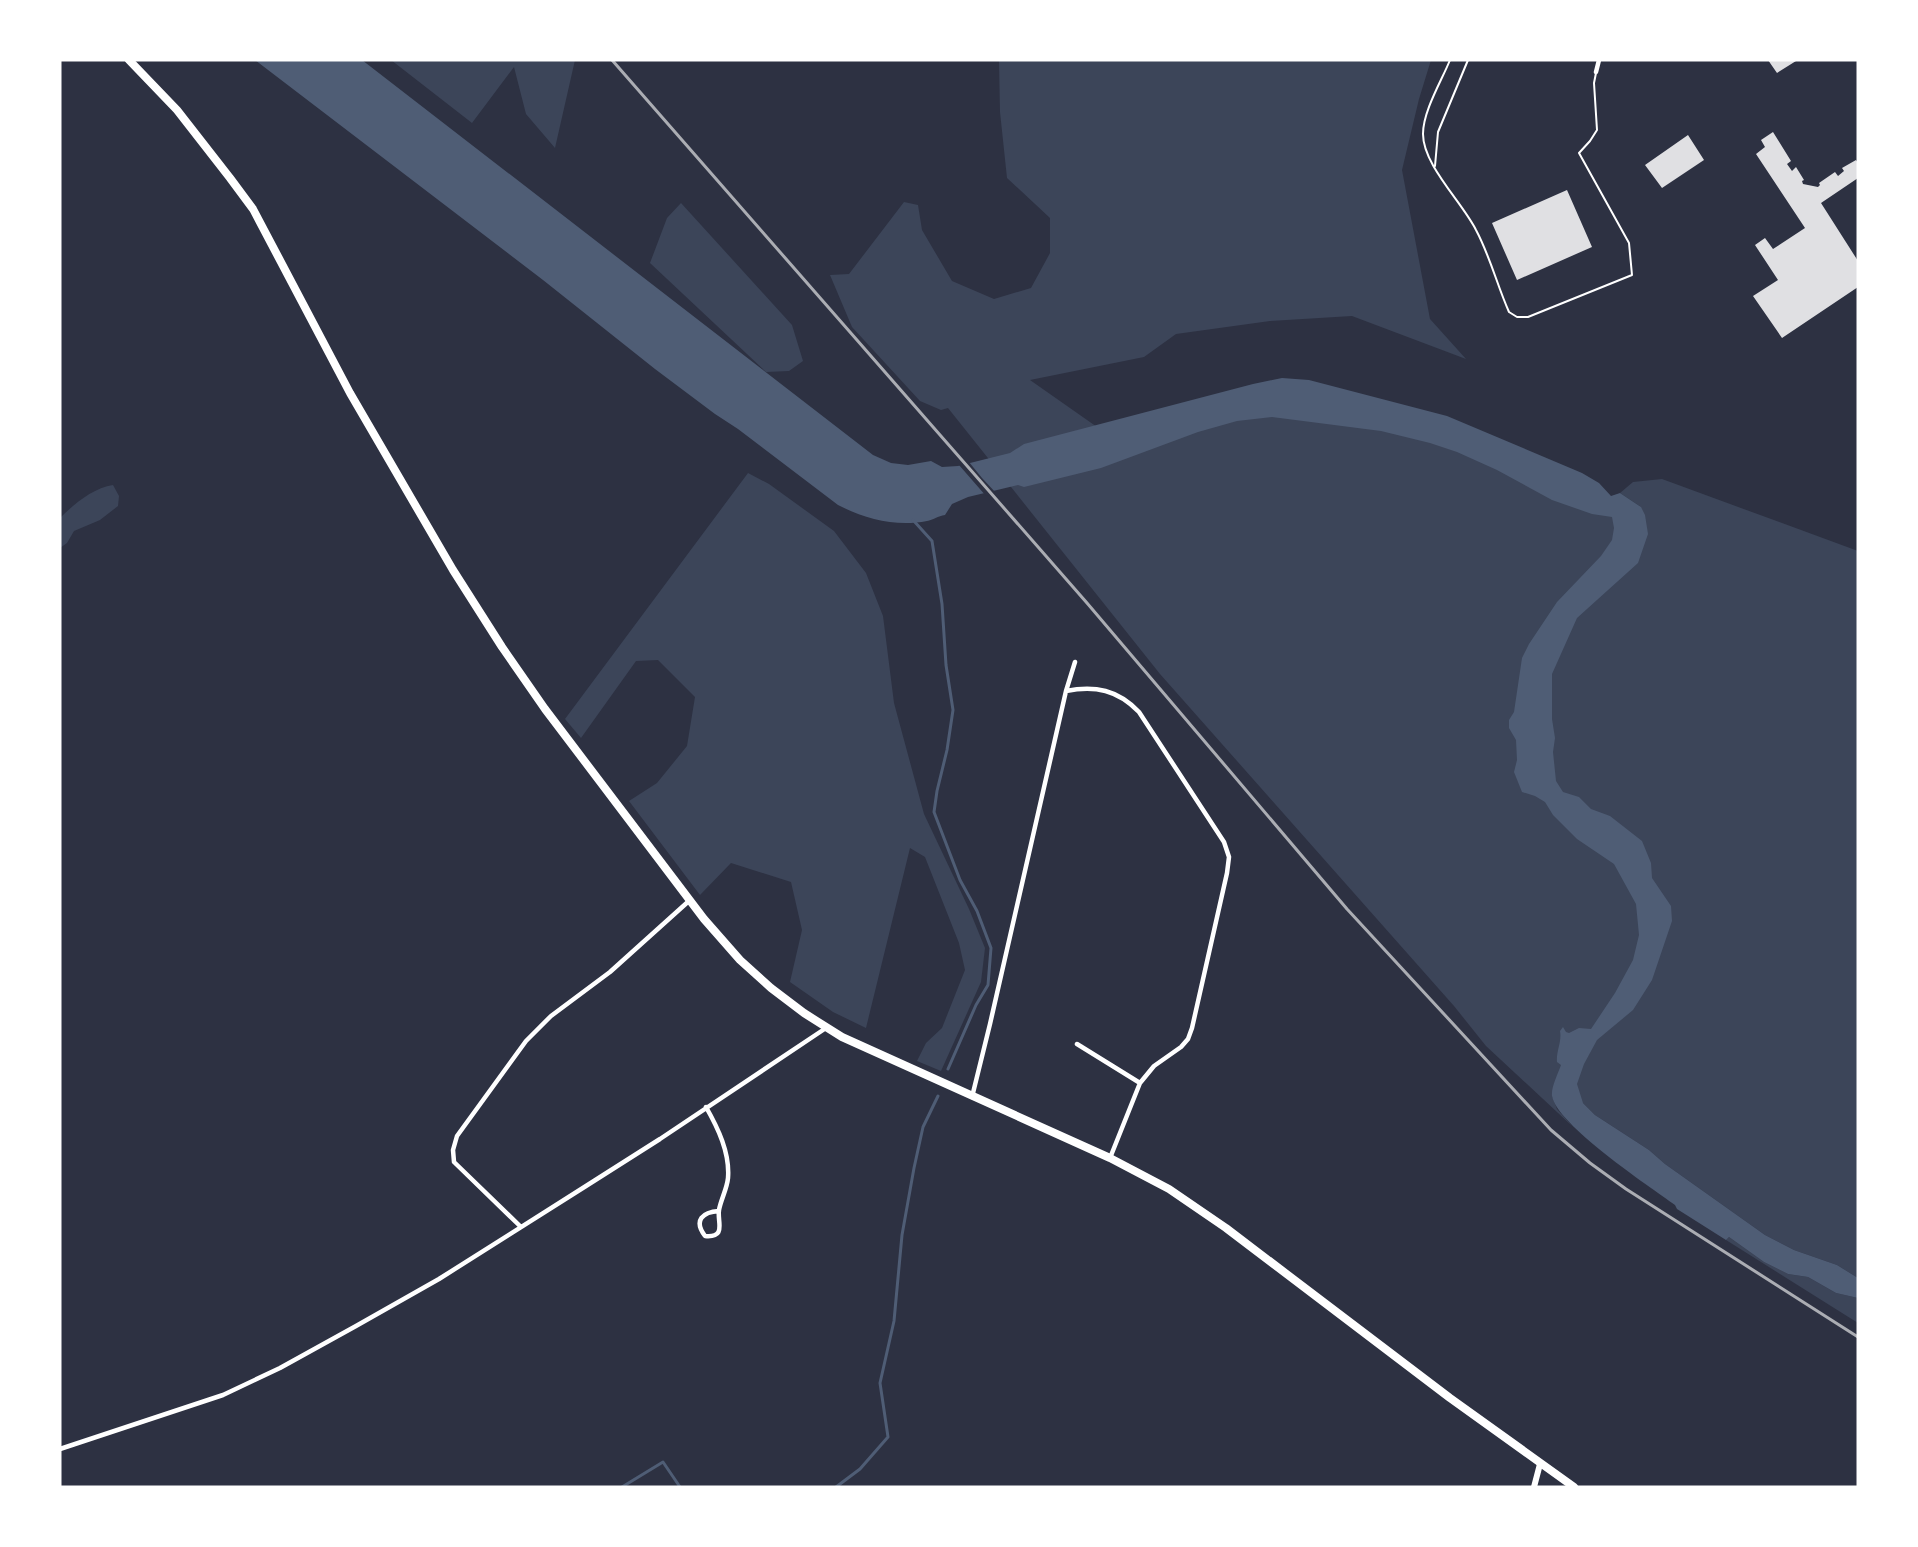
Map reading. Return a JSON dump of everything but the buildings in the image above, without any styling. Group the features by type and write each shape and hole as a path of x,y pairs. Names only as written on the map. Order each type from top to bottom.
{"main road":[{"path":"129,60 184,120 252,209 337,371 453,570 502,647 545,709 690,900 740,960 771,988 826,1028 882,1056 1110,1158 1169,1190 1226,1228 1540,1464 1574,1487"}],"street":[{"path":"1596,72 1599,60"},
{"path":"972,1097 1066,692 1075,662"},
{"path":"1066,692 1081,688 1098,689 1129,701 1139,712 1224,842 1229,856 1188,1039 1181,1047 1154,1066 1140,1083 1110,1158"},
{"path":"521,1227 454,1162 453,1150 457,1136 526,1041 538,1028 610,972 690,900"},
{"path":"60,1449 223,1395 280,1368 439,1279 660,1139 826,1028"},
{"path":"1077,1044 1140,1083"},
{"path":"706,1107 716,1124 728,1163 727,1184 719,1211 721,1226 718,1233 705,1236 700,1230 703,1214 719,1211"},
{"path":"1534,1487 1540,1464"}],"lane":[{"path":"1450,60 1430,107 1423,131 1424,146 1476,229 1509,312 1517,317 1528,317 1632,275 1632,254 1629,243 1579,153 1597,130 1594,83 1596,72"},
{"path":"1435,166 1438,132 1468,60"}],"shaded area":[{"path":"255,60 362,60 873,455 891,463 908,465 931,461 942,467 958,466 1010,453 1024,444 1282,378 1309,380 1447,416 1582,473 1599,483 1611,496 1620,493 1641,507 1645,515 1648,534 1638,563 1577,618 1552,674 1552,719 1555,738 1553,752 1556,781 1563,792 1579,797 1591,809 1610,816 1642,841 1651,863 1652,878 1671,906 1672,921 1652,980 1633,1010 1597,1040 1584,1064 1577,1084 1583,1103 1595,1115 1649,1150 1665,1164 1765,1235 1794,1250 1837,1265 1858,1278 1858,1298 1836,1293 1808,1277 1788,1274 1764,1262 1729,1237 1726,1240 1677,1209 1675,1205 1586,1138 1570,1123 1552,1096 1561,1065 1557,1062 1560,1031 1563,1027 1569,1033 1579,1028 1591,1029 1633,960 1639,935 1636,904 1614,864 1577,839 1553,815 1545,802 1522,792 1514,772 1517,760 1516,740 1509,728 1509,720 1514,712 1522,658 1529,644 1557,602 1601,556 1612,540 1614,528 1612,517 1592,514 1552,500 1497,470 1430,443 1381,431 1272,417 1237,421 1198,432 1101,468 1024,487 1018,485 968,497 952,504 945,515 929,520 915,523 892,522 859,514 838,505 655,369 543,280"},
{"path":"391,60 575,60 555,148 526,114 514,67 472,123"},
{"path":"999,60 1431,60 1402,170 1430,319 1466,359 1352,316 1270,321 1176,334 1144,357 1030,380 1117,441 1275,397 1522,465 1641,507 1620,493 1633,482 1662,479 1858,551 1858,1278 1837,1265 1794,1250 1765,1235 1665,1164 1649,1150 1595,1115 1583,1103 1552,1096 1557,1109 1572,1126 1486,1046 1454,1006 1160,674 948,408 941,410 920,401 852,327 830,275 849,274 904,202 918,205 922,230 952,281 994,299 1031,288 1050,253 1050,218 1007,178 1000,112"},
{"path":"681,203 792,325 803,361 789,371 766,372 650,263 667,218"},
{"path":"748,473 769,484 834,531 866,573 883,616 894,703 924,814 985,948 981,982 941,1071 917,1061 926,1043 942,1028 965,970 959,943 925,857 910,848 866,1028 833,1012 790,982 802,930 791,882 731,863 700,895 629,801 657,783 687,746 695,697 658,660 636,661 581,738 565,719"},
{"path":"113,485 119,496 118,506 100,520 74,531 67,543 60,548 60,518 91,493"},
{"path":"1729,1237 1764,1262 1788,1274 1808,1277 1836,1293 1858,1298 1858,1323 1726,1240"}],"pier":[{"path":"969,462 996,493 986,496 959,465"}],"waterway":[{"path":"913,520 932,541 942,604 946,665 953,710 934,812 960,880 977,911 991,948 988,985 976,1005 948,1069"},
{"path":"836,1487 860,1469 888,1437 880,1383 894,1321 902,1235 914,1168 923,1127 938,1096"},
{"path":"622,1487 663,1462 680,1487"}],"railway":[{"path":"612,60 1087,603 1347,909 1551,1130 1590,1163 1626,1189 1858,1337"}]}
